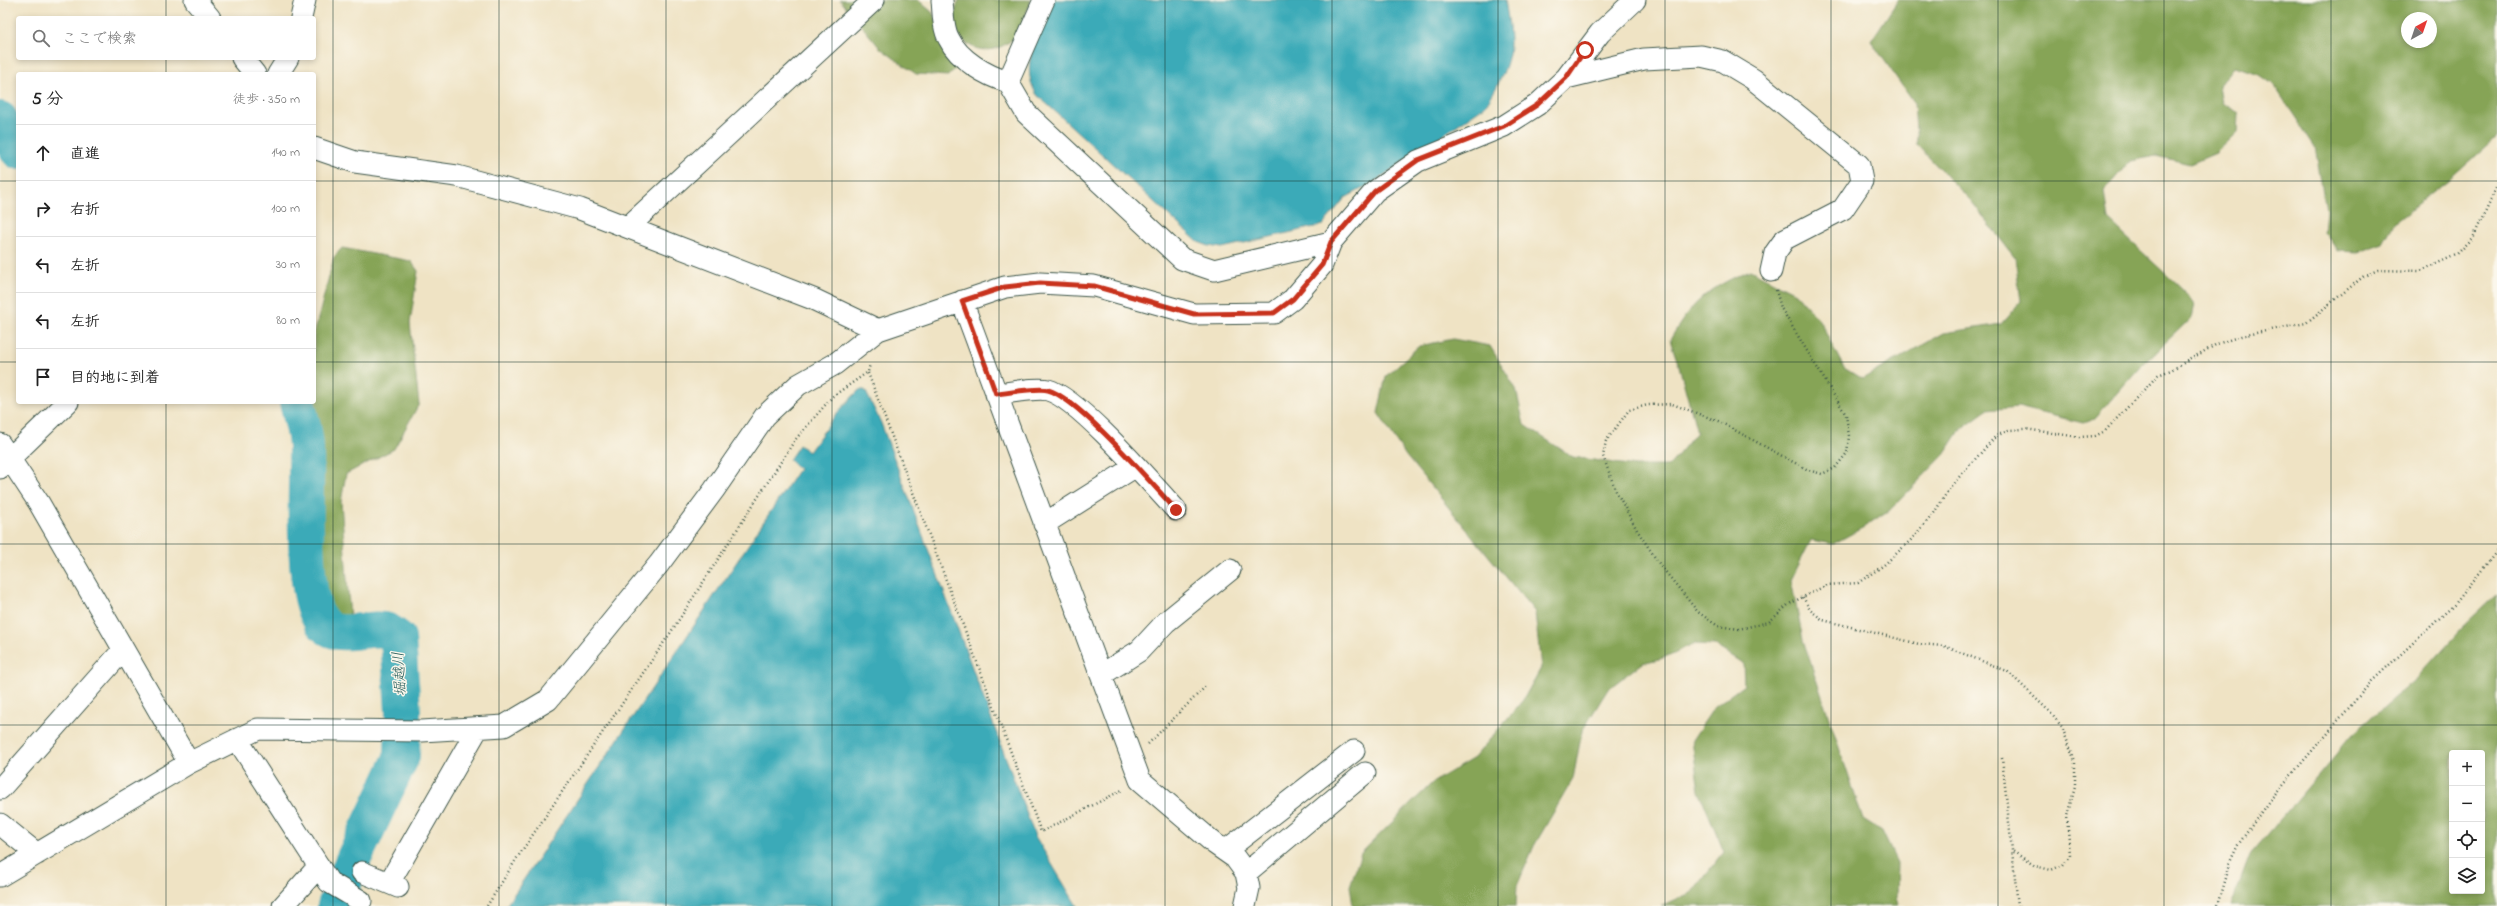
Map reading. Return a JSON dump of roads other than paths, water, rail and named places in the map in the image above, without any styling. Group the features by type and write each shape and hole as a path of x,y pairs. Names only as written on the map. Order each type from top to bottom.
{"street":[{"path":"195,0 208,16"},
{"path":"301,16 305,0"},
{"path":"628,227 874,0"},
{"path":"942,0 948,39 960,53 984,72 1008,82 1026,113 1182,259 1214,270 1331,242"},
{"path":"1008,82 1044,0"},
{"path":"0,876 188,763 258,729 422,731 504,726 548,700 659,564 714,490 765,416 798,385 835,364 878,330 1005,287 1040,283 1094,286 1194,314 1274,313 1293,299 1322,265 1331,242 1375,191 1418,160 1504,126 1537,105 1566,78 1600,33 1635,0"},
{"path":"1566,78 1644,59 1700,56 1723,61 1753,79 1859,165 1862,181 1843,208 1785,239 1775,253 1771,272"},
{"path":"244,60 253,72"},
{"path":"279,72 287,60"},
{"path":"316,149 355,162 457,176 580,209 813,299 878,330"},
{"path":"962,301 1140,780 1235,858 1246,873 1249,888 1245,906"},
{"path":"996,394 1047,389 1067,399 1136,466 1176,510"},
{"path":"66,404 3,457 38,504 188,763"},
{"path":"1044,524 1136,466"},
{"path":"1101,675 1140,651 1166,622 1230,570"},
{"path":"0,789 123,650"},
{"path":"362,872 394,885 478,728"},
{"path":"237,739 329,882 352,900"},
{"path":"1225,851 1354,751"},
{"path":"1246,873 1365,773"},
{"path":"0,824 37,854"},
{"path":"283,906 319,866"}],"water":[{"path":"1054,0 1505,0 1510,30 1510,49 1506,66 1485,106 1371,184 1345,198 1323,225 1222,248 1209,246 1198,242 1037,95 1031,83 1029,71 1030,59 1033,48"},
{"path":"859,390 865,390 881,423 1035,836 1077,906 506,906 799,469 789,460 799,445 809,452 836,414"}],"waterway":[{"name":"堀越川","path":"0,119 16,147"},
{"name":"堀越川","path":"298,404 306,441 306,544 308,571 312,596 318,616 328,628 335,631 350,632 381,630 388,631 398,638 403,711 402,756 353,860 335,906"}]}
